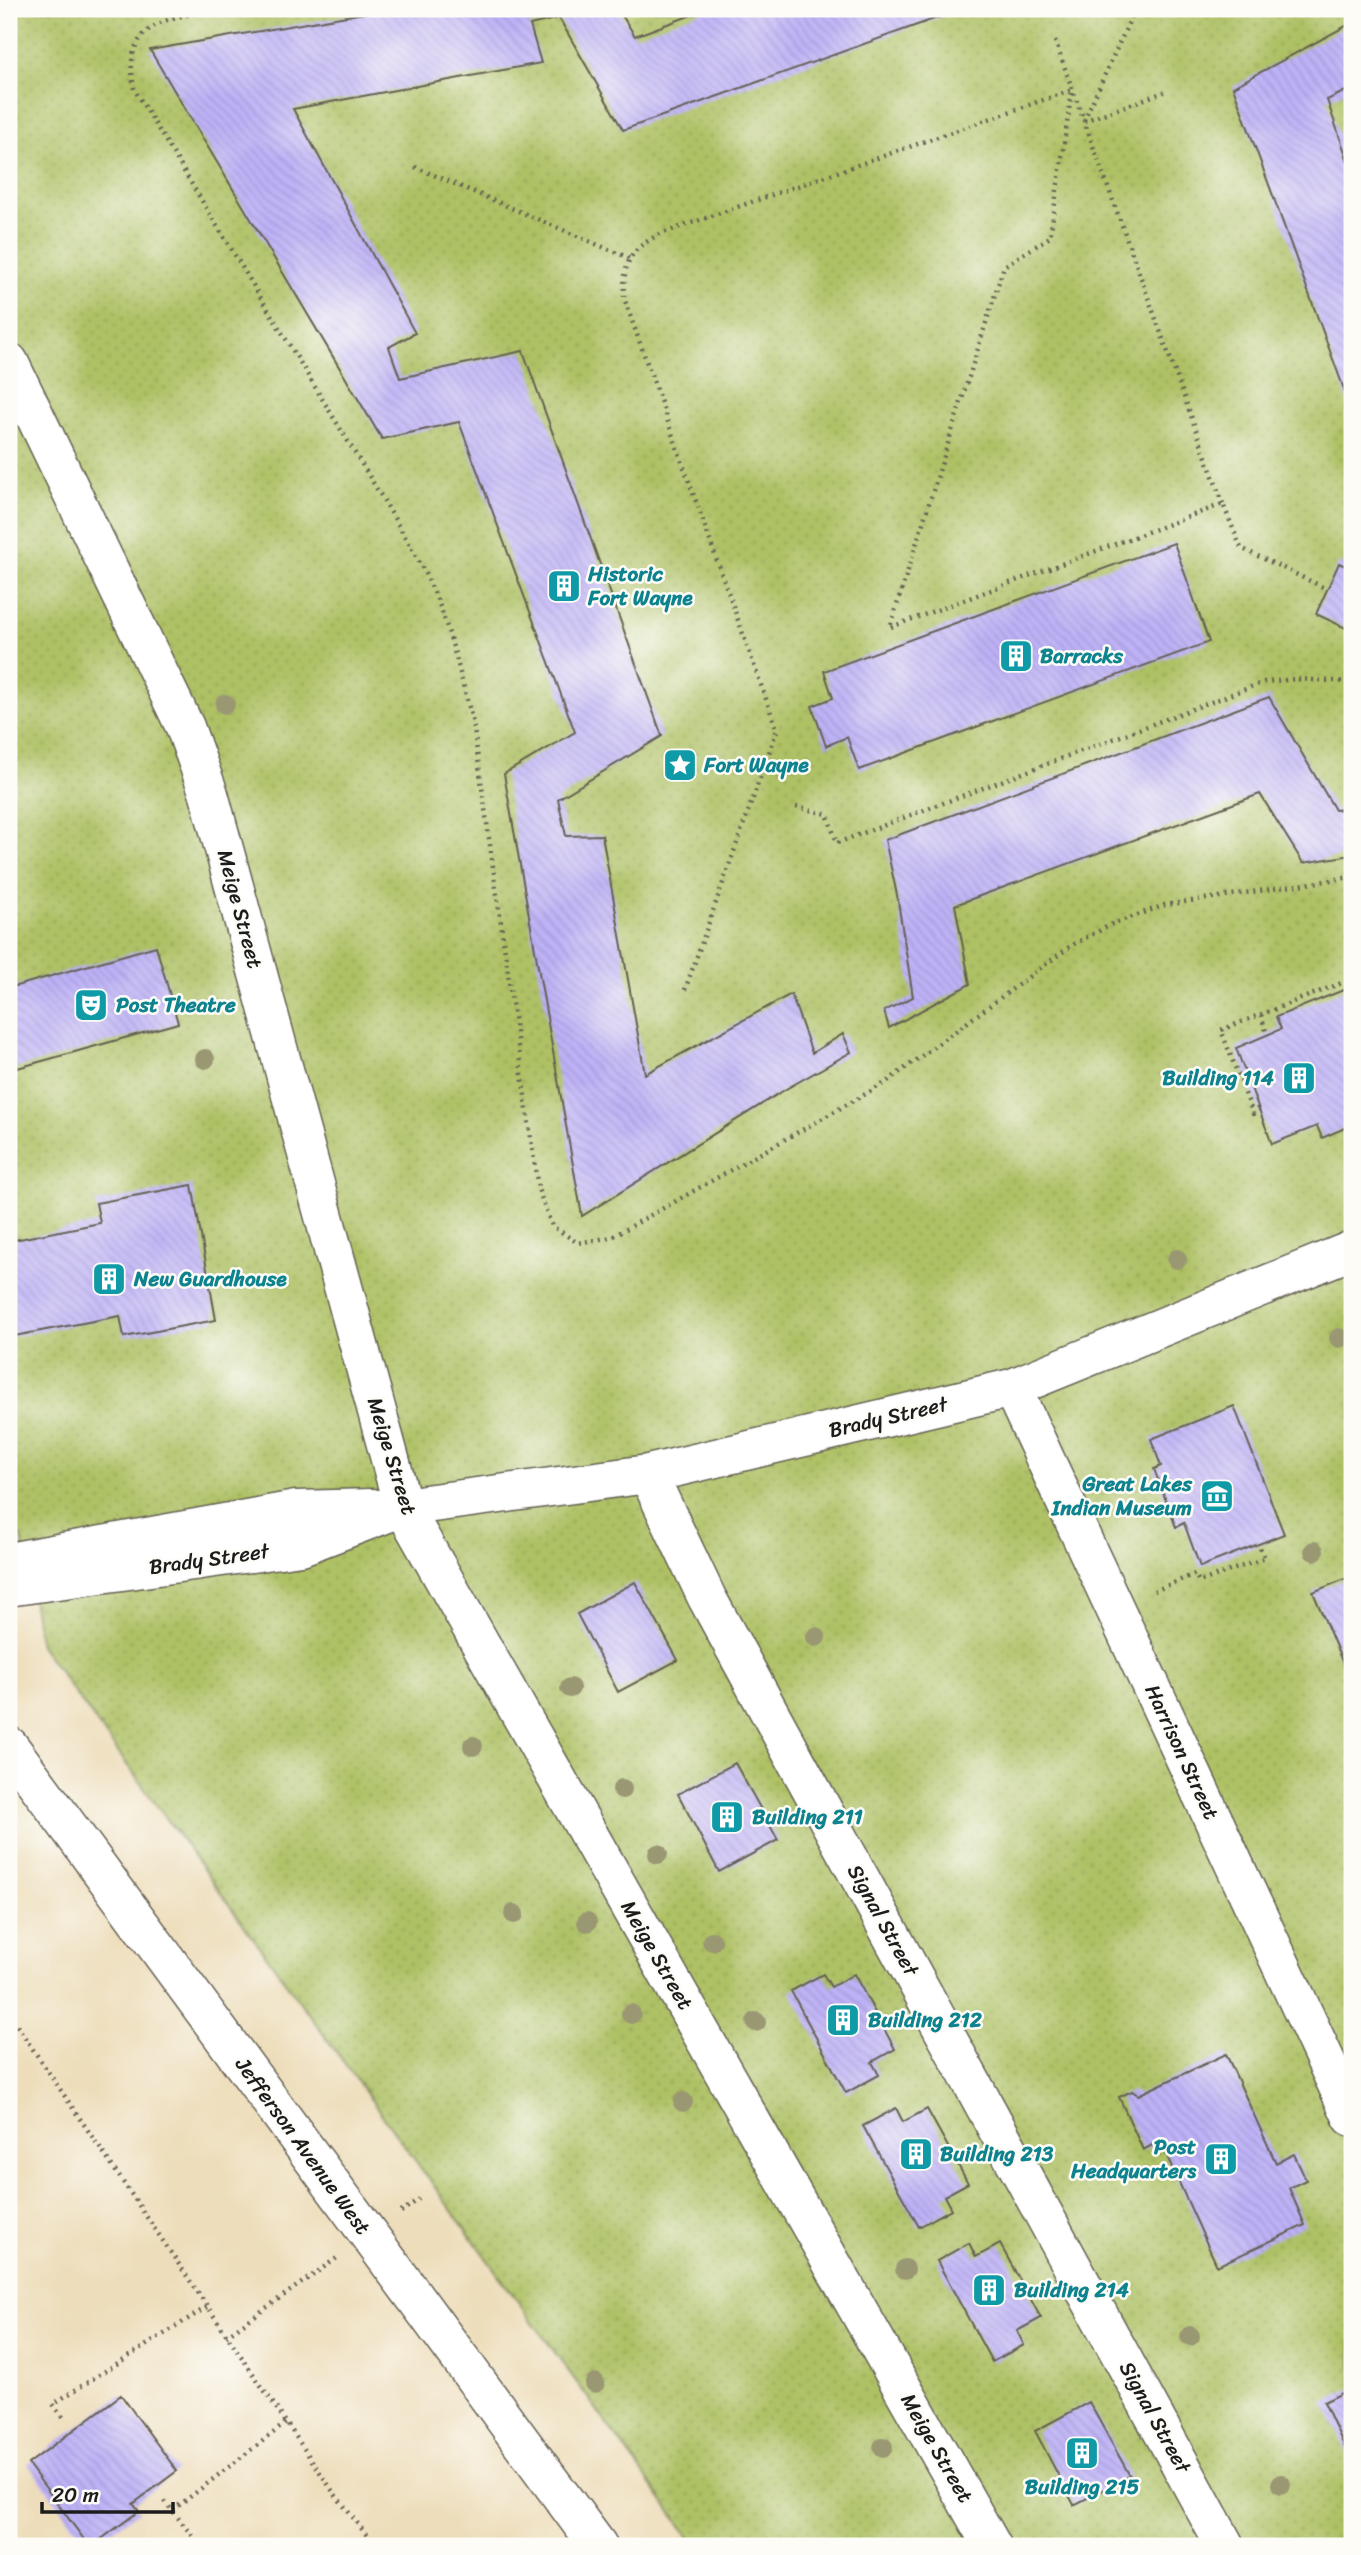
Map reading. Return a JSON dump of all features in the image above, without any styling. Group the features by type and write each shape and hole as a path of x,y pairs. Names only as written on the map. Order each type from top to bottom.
{"street":[{"name":"Meige Street","path":"9,362 185,727 209,794 403,1507 992,2546"},
{"name":"Brady Street","path":"9,1564 296,1510 403,1507 648,1474 1013,1388 1352,1250"},
{"name":"Harrison Street","path":"1013,1388 1352,2116"},
{"name":"Signal Street","path":"648,1474 707,1598 1225,2546"},
{"name":"Brady Street","path":"9,1585 302,1546 403,1507"},
{"name":"Jefferson Avenue West","path":"9,1746 598,2546"}],"path":[{"path":"244,9 182,16 154,25 138,41 131,61 134,89 383,499 414,552 440,607 459,665 472,723 538,1189 552,1226 578,1243 612,1237 885,1083 1072,945 1110,925 1165,905 1352,877"},
{"path":"1084,121 1135,9"},
{"path":"1055,41 1241,548 1327,589"},
{"path":"685,990 777,730 624,298 623,279 629,258 642,243 660,234 1072,90"},
{"path":"1072,90 1050,237 1004,266 890,627 1223,504"},
{"path":"1348,90 1352,96"},
{"path":"1084,121 1164,92"},
{"path":"415,167 629,258"},
{"path":"796,807 827,814 836,842 1264,682 1297,679 1352,682"},
{"path":"1258,1108 1253,1114 1222,1030 1352,979"},
{"path":"1261,1016 1267,1035"},
{"path":"1144,1595 1195,1574 1199,1583 1265,1558 1258,1544"},
{"path":"9,2014 334,2493 375,2546"},
{"path":"226,2336 320,2270"},
{"path":"63,2417 53,2403 207,2307"},
{"path":"173,2510 286,2423"},
{"path":"165,2501 200,2546"}],"green space":[{"name":"Fort Wayne","path":"9,9 1352,9 1352,2546 696,2546 40,1645 22,1538 9,1522"}],"building":[{"name":"Historic Fort Wayne","path":"387,9 618,9 635,36 708,9 962,9 623,130 559,18 530,25 541,63 293,109 415,333 389,347 400,378 523,351 662,736 558,799 566,836 602,835 645,1074 791,994 812,1053 843,1034 851,1052 786,1089 582,1216 504,774 575,732 459,422 382,439 150,50"},
{"path":"1346,9 1352,9 1352,88 1327,100 1352,173 1352,411 1233,87 1348,25"},
{"name":"Barracks","path":"1174,543 1209,642 859,770 847,737 826,746 812,706 833,698 824,671"},
{"path":"1339,563 1352,569 1352,631 1316,614"},
{"path":"1269,697 1335,810 1352,808 1352,855 1303,863 1260,794 955,905 970,984 889,1028 884,1011 913,997 897,895 885,840"},
{"name":"Post Theatre","path":"156,946 178,1023 14,1069 9,1051 9,988"},
{"name":"Building 114","path":"1351,987 1352,1125 1322,1138 1317,1126 1272,1144 1236,1048 1281,1029 1276,1017"},
{"name":"New Guardhouse","path":"192,1185 216,1320 124,1337 120,1316 9,1337 9,1241 100,1223 96,1203"},
{"name":"Great Lakes Indian Museum","path":"1234,1406 1284,1534 1200,1567 1184,1523 1176,1527 1154,1469 1161,1466 1151,1439"},
{"path":"1352,1576 1352,1677 1349,1678 1313,1592"},
{"path":"635,1582 678,1660 618,1692 577,1614"},
{"name":"Building 211","path":"735,1763 778,1840 719,1872 678,1794"},
{"name":"Building 212","path":"823,1974 831,1987 854,1974 895,2049 872,2062 879,2075 846,2093 791,1991"},
{"name":"Post Headquarters","path":"1226,2054 1276,2163 1294,2154 1306,2180 1289,2188 1305,2225 1217,2266 1160,2141 1143,2150 1119,2097 1132,2091 1138,2095"},
{"name":"Building 213","path":"896,2108 903,2122 927,2109 968,2183 944,2196 951,2209 919,2227 863,2126"},
{"name":"Building 214","path":"969,2243 976,2257 1000,2244 1041,2318 1017,2331 1024,2345 992,2362 937,2261"},
{"path":"1352,2388 1352,2463 1324,2402"},
{"path":"121,2395 177,2471 133,2504 139,2511 89,2546 28,2464"},
{"name":"Building 215","path":"1089,2402 1130,2476 1074,2505 1035,2431"}],"place":[{"name":"Historic Fort Wayne","path":"564,586"},
{"name":"Barracks","path":"1016,656"},
{"name":"Fort Wayne","path":"680,765"},
{"name":"Post Theatre","path":"91,1005"},
{"name":"Building 114","path":"1299,1078"},
{"name":"New Guardhouse","path":"109,1279"},
{"name":"Great Lakes Indian Museum","path":"1217,1496"},
{"name":"Building 211","path":"727,1817"},
{"name":"Building 212","path":"843,2020"},
{"name":"Building 213","path":"916,2154"},
{"name":"Post Headquarters","path":"1221,2159"},
{"name":"Building 214","path":"989,2290"},
{"name":"Building 215","path":"1082,2453"}]}
